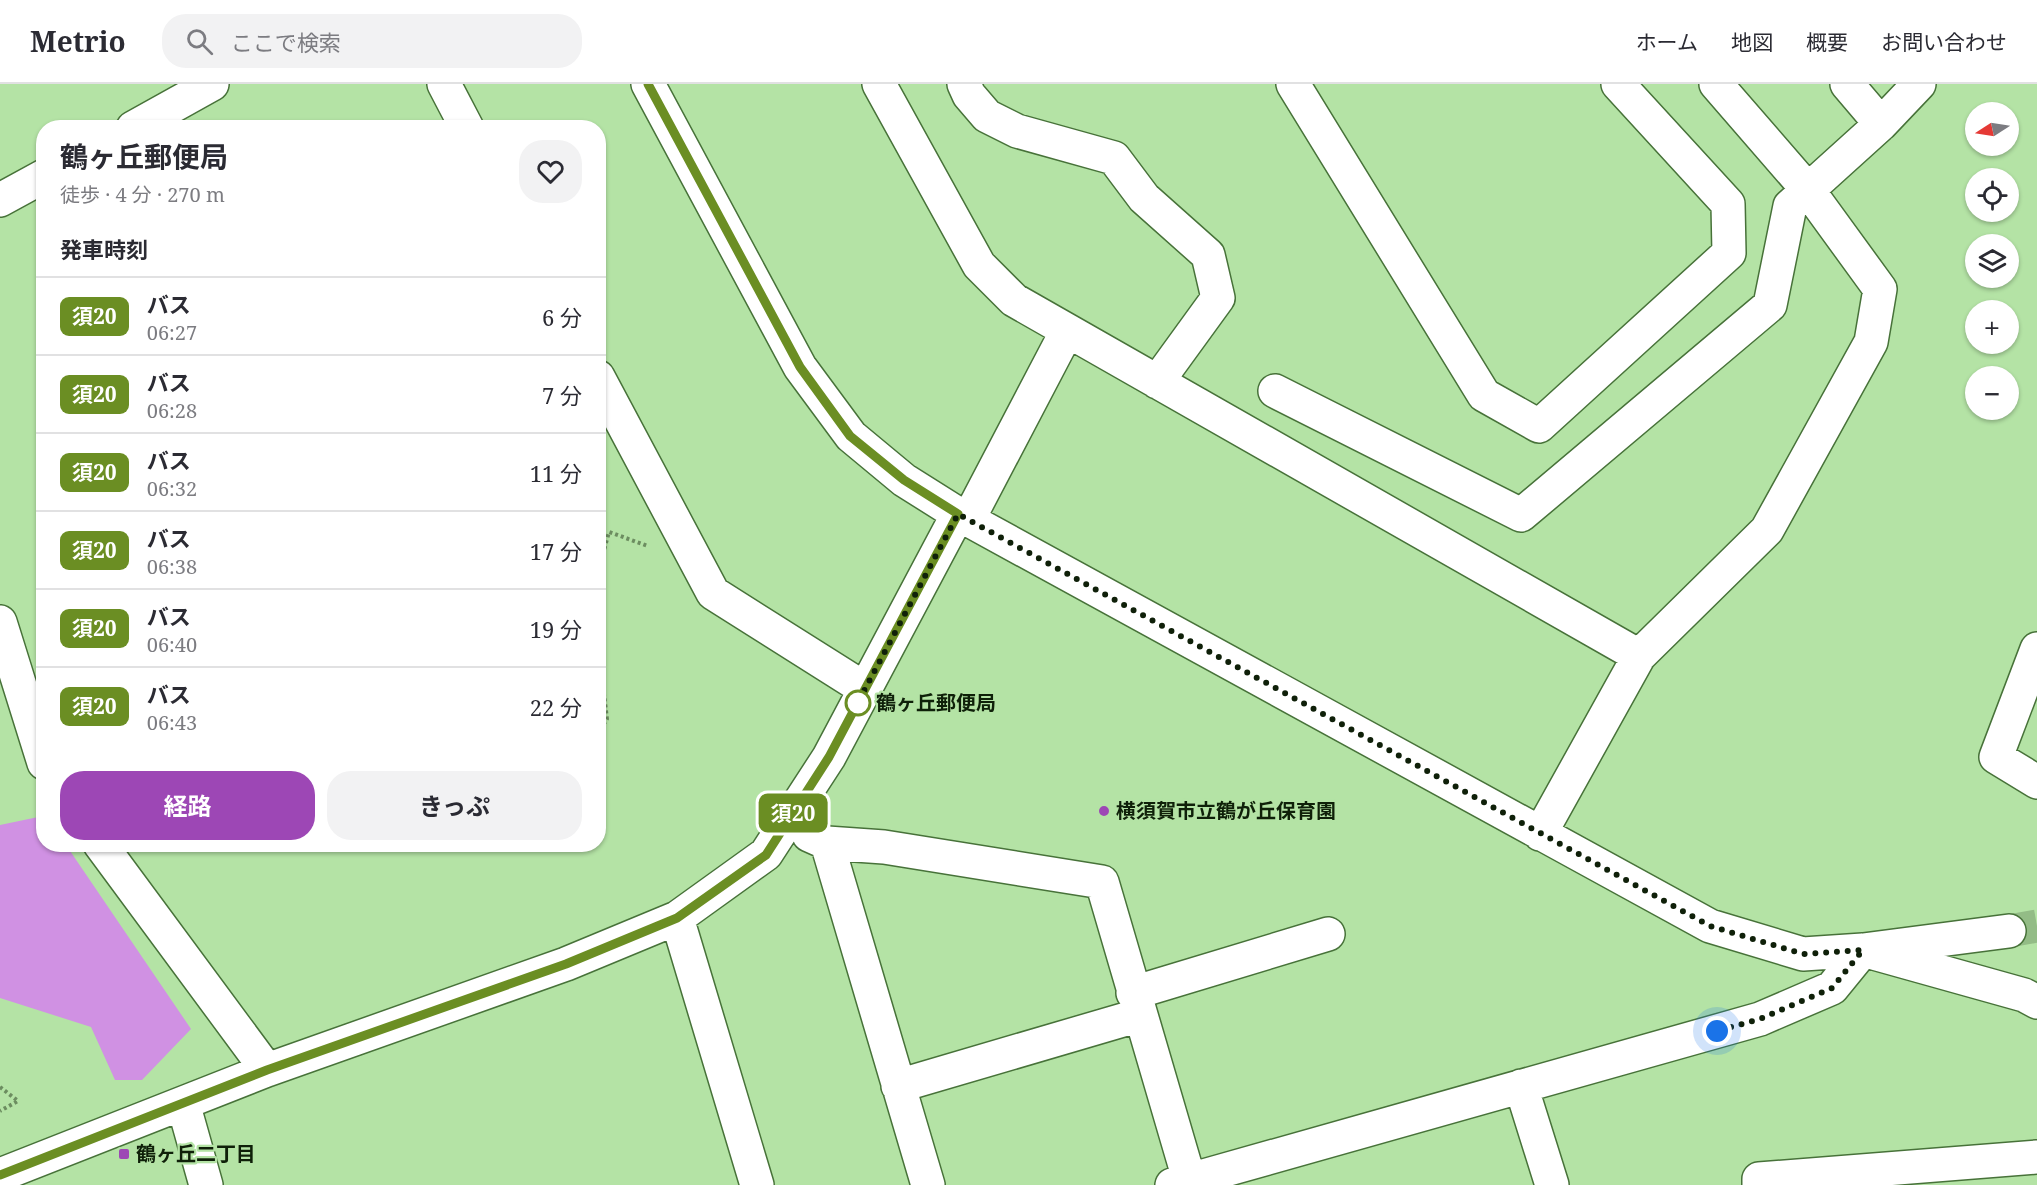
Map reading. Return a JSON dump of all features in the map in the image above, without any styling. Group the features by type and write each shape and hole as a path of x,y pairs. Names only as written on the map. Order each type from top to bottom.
{"street":[{"path":"147,120 212,84"},
{"path":"444,84 463,120"},
{"path":"648,84 800,367 850,436 904,480 963,517 1710,926 1803,954 1863,950 2009,931"},
{"path":"879,84 979,265 1014,300 1639,657"},
{"path":"964,84 969,95 987,116 1017,131 1114,158 1144,198 1208,255 1218,298 1157,382"},
{"path":"1293,84 1484,395 1539,426 1729,253 1728,204 1618,84"},
{"path":"1540,834 1639,657 1767,530 1871,342 1881,289 1808,190 1716,84"},
{"path":"1847,84 1881,124"},
{"path":"1275,391 1521,515 1770,305 1790,206 1881,124 1920,84"},
{"path":"0,200 36,180"},
{"path":"0,1175 267,1070 566,964 677,918 766,855 829,757 865,688 1067,331"},
{"path":"606,392 713,593 865,688"},
{"path":"0,622 36,737"},
{"path":"2037,649 1996,757 2037,782"},
{"path":"786,825 827,843 884,847 1102,882 1137,1004 1181,1182 1760,1019 1832,988 1863,950"},
{"path":"827,843 928,1185"},
{"path":"106,852 267,1070"},
{"path":"677,918 757,1185"},
{"path":"898,1086 1137,1004 1328,934"},
{"path":"1863,950 2013,992 2037,1002"},
{"path":"1521,1086 1552,1185"},
{"path":"183,1103 206,1185"},
{"path":"1759,1185 1759,1179 2037,1157"}],"path":[{"path":"606,543 609,532 696,562"},
{"path":"0,1087 18,1101 0,1111"}],"shaded area":[{"path":"36,817 36,852 71,852 191,1029 142,1080 115,1080 91,1027 0,998 0,825"}],"tunnel":[{"path":"2009,931 2037,926"}],"bus line":[{"name":"須20","path":"0,1175 267,1070 566,964 677,918 766,855 829,757 958,514 904,480 850,436 800,367 648,84"}],"place":[{"name":"鶴ヶ丘郵便局","path":"858,703"},
{"name":"横須賀市立鶴が丘保育園","path":"1104,811"},
{"name":"鶴ヶ丘二丁目","path":"124,1154"}],"route":[{"path":"858,703 856,706 958,514 1710,926 1803,954 1863,950 1832,988 1760,1019 1717,1031"}]}
